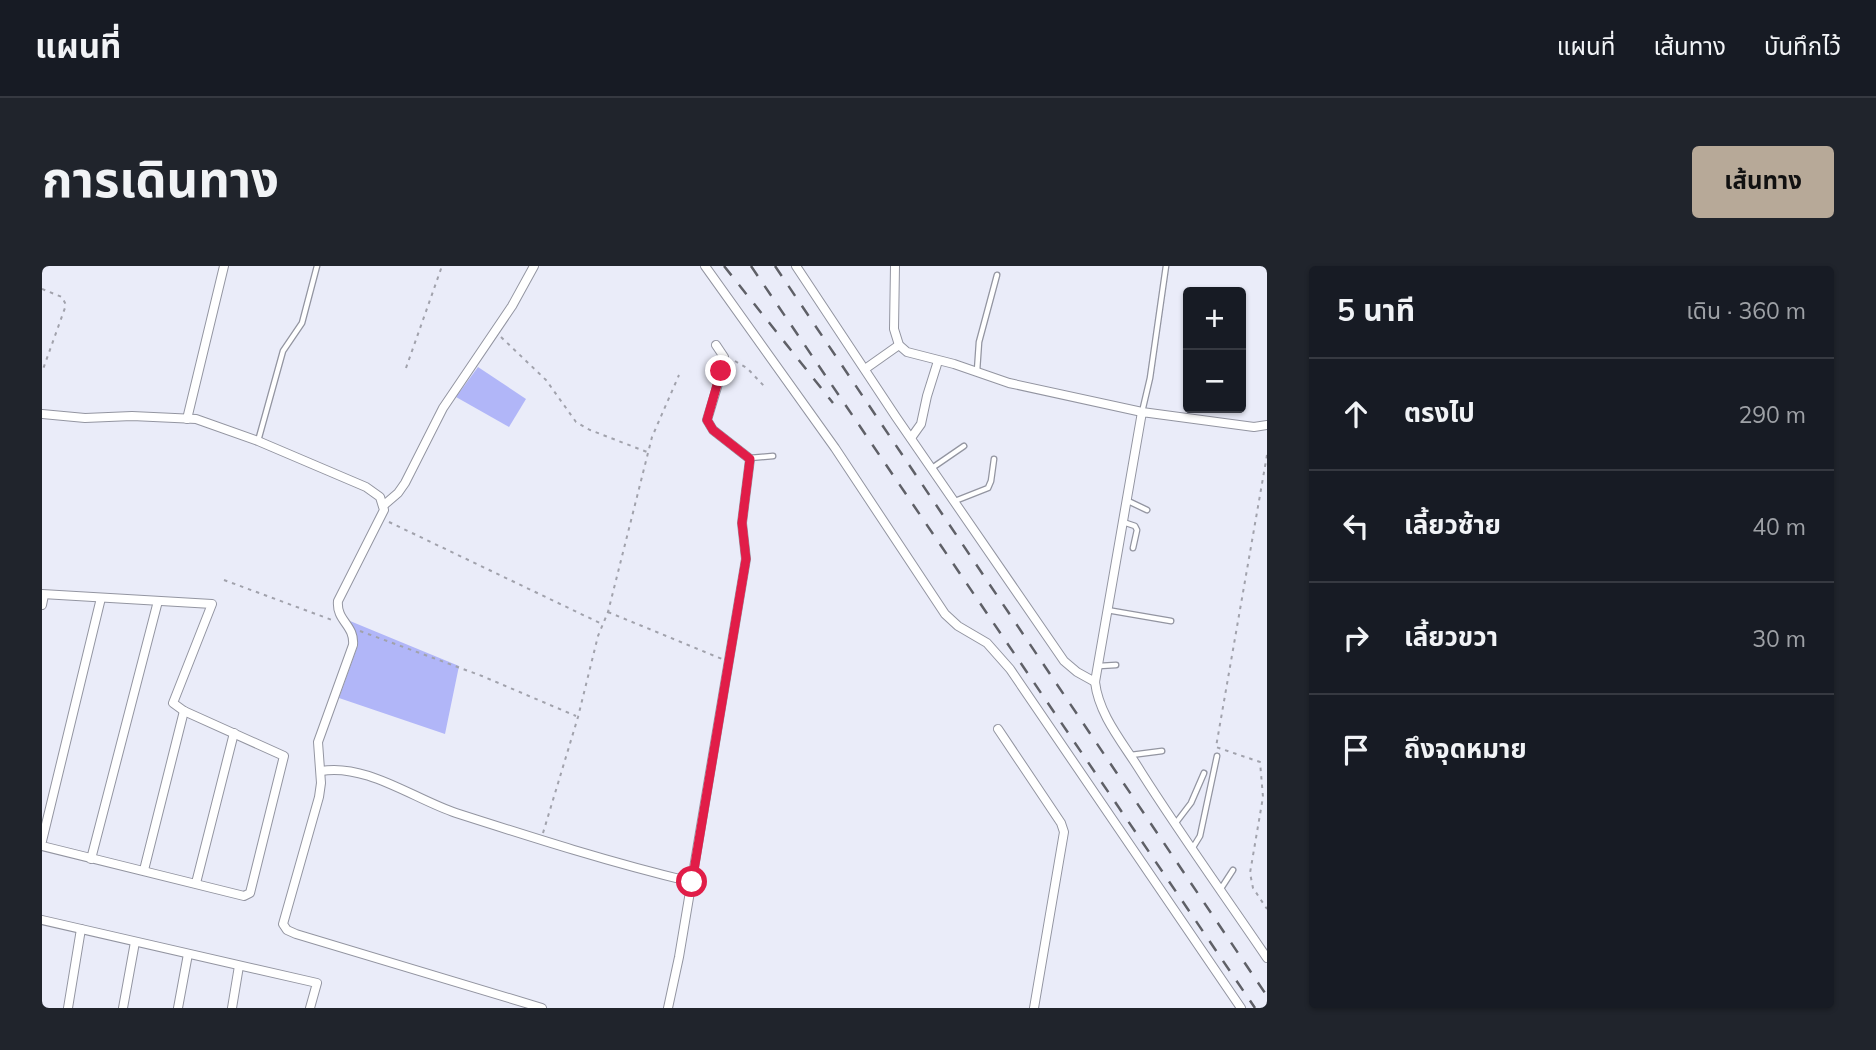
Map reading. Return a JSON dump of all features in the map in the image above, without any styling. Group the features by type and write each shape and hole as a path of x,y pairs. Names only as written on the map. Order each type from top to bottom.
{"street":[{"path":"187,419 224,266"},
{"path":"534,266 512,306 443,408 405,483 384,505 338,601 339,614 354,637 318,742 321,771 319,797 284,923 287,930 542,1008"},
{"path":"705,266 835,448 945,614 958,626 987,643 1010,669 1241,1008"},
{"path":"796,266 1064,661 1096,682"},
{"path":"895,266 894,330 899,345 907,352 1009,383 1142,412 1254,427 1267,425"},
{"path":"668,1008 746,559 742,523 750,459 713,430 707,420 724,363 724,357 716,345"},
{"path":"865,369 899,345"},
{"path":"911,438 921,424 939,361"},
{"path":"1142,412 1098,666 1097,697 1174,825 1267,958"},
{"path":"42,414 85,418 132,416 205,422 258,440 374,491 384,505"},
{"path":"42,605 43,595 101,598 158,601 212,604 173,703 184,711 284,756 250,893 244,896 91,859 42,844 101,598"},
{"path":"91,859 158,601"},
{"path":"144,870 184,711"},
{"path":"998,729 1061,823 1064,832 1034,1008"},
{"path":"196,883 233,733"},
{"path":"321,771 345,769 366,775 452,812 629,867 692,882"},
{"path":"42,920 317,984 310,1008"},
{"path":"68,1008 82,929"},
{"path":"123,1008 135,942"},
{"path":"178,1008 188,954"},
{"path":"232,1008 239,965"}],"lane":[{"path":"258,440 283,351 302,323 317,266"},
{"path":"1142,412 1152,365 1166,266"},
{"path":"977,372 979,342 997,275"},
{"path":"932,468 964,446"},
{"path":"750,459 773,456"},
{"path":"955,501 988,488 993,459"},
{"path":"1126,500 1147,510"},
{"path":"1122,521 1135,526 1137,530 1133,548"},
{"path":"1107,610 1171,621"},
{"path":"1098,666 1116,665"},
{"path":"1130,755 1162,751"},
{"path":"1191,850 1200,836 1217,756"},
{"path":"1174,825 1191,803 1204,774"},
{"path":"1220,890 1233,870"}],"path":[{"path":"406,368 442,266"},
{"path":"42,289 62,297 66,306 42,372"},
{"path":"495,332 546,380 576,422 648,452"},
{"path":"724,357 747,368 764,386"},
{"path":"541,840 608,612 652,438 679,375"},
{"path":"1267,455 1216,747 1260,762 1263,797 1250,873 1253,888 1267,909"},
{"path":"1261,488 1267,489"},
{"path":"380,518 603,625"},
{"path":"224,580 482,676 578,717"},
{"path":"608,612 729,662"},
{"path":"1263,797 1267,798"}],"shaded area":[{"path":"478,367 526,399 509,427 456,397"},
{"path":"350,621 459,666 445,734 339,698 358,645"}],"railway":[{"path":"724,266 833,403"},
{"path":"751,266 1255,1008"},
{"path":"775,266 1267,996"}],"route":[{"path":"692,882 746,559 742,523 750,459 713,430 707,420 721,371"}]}
